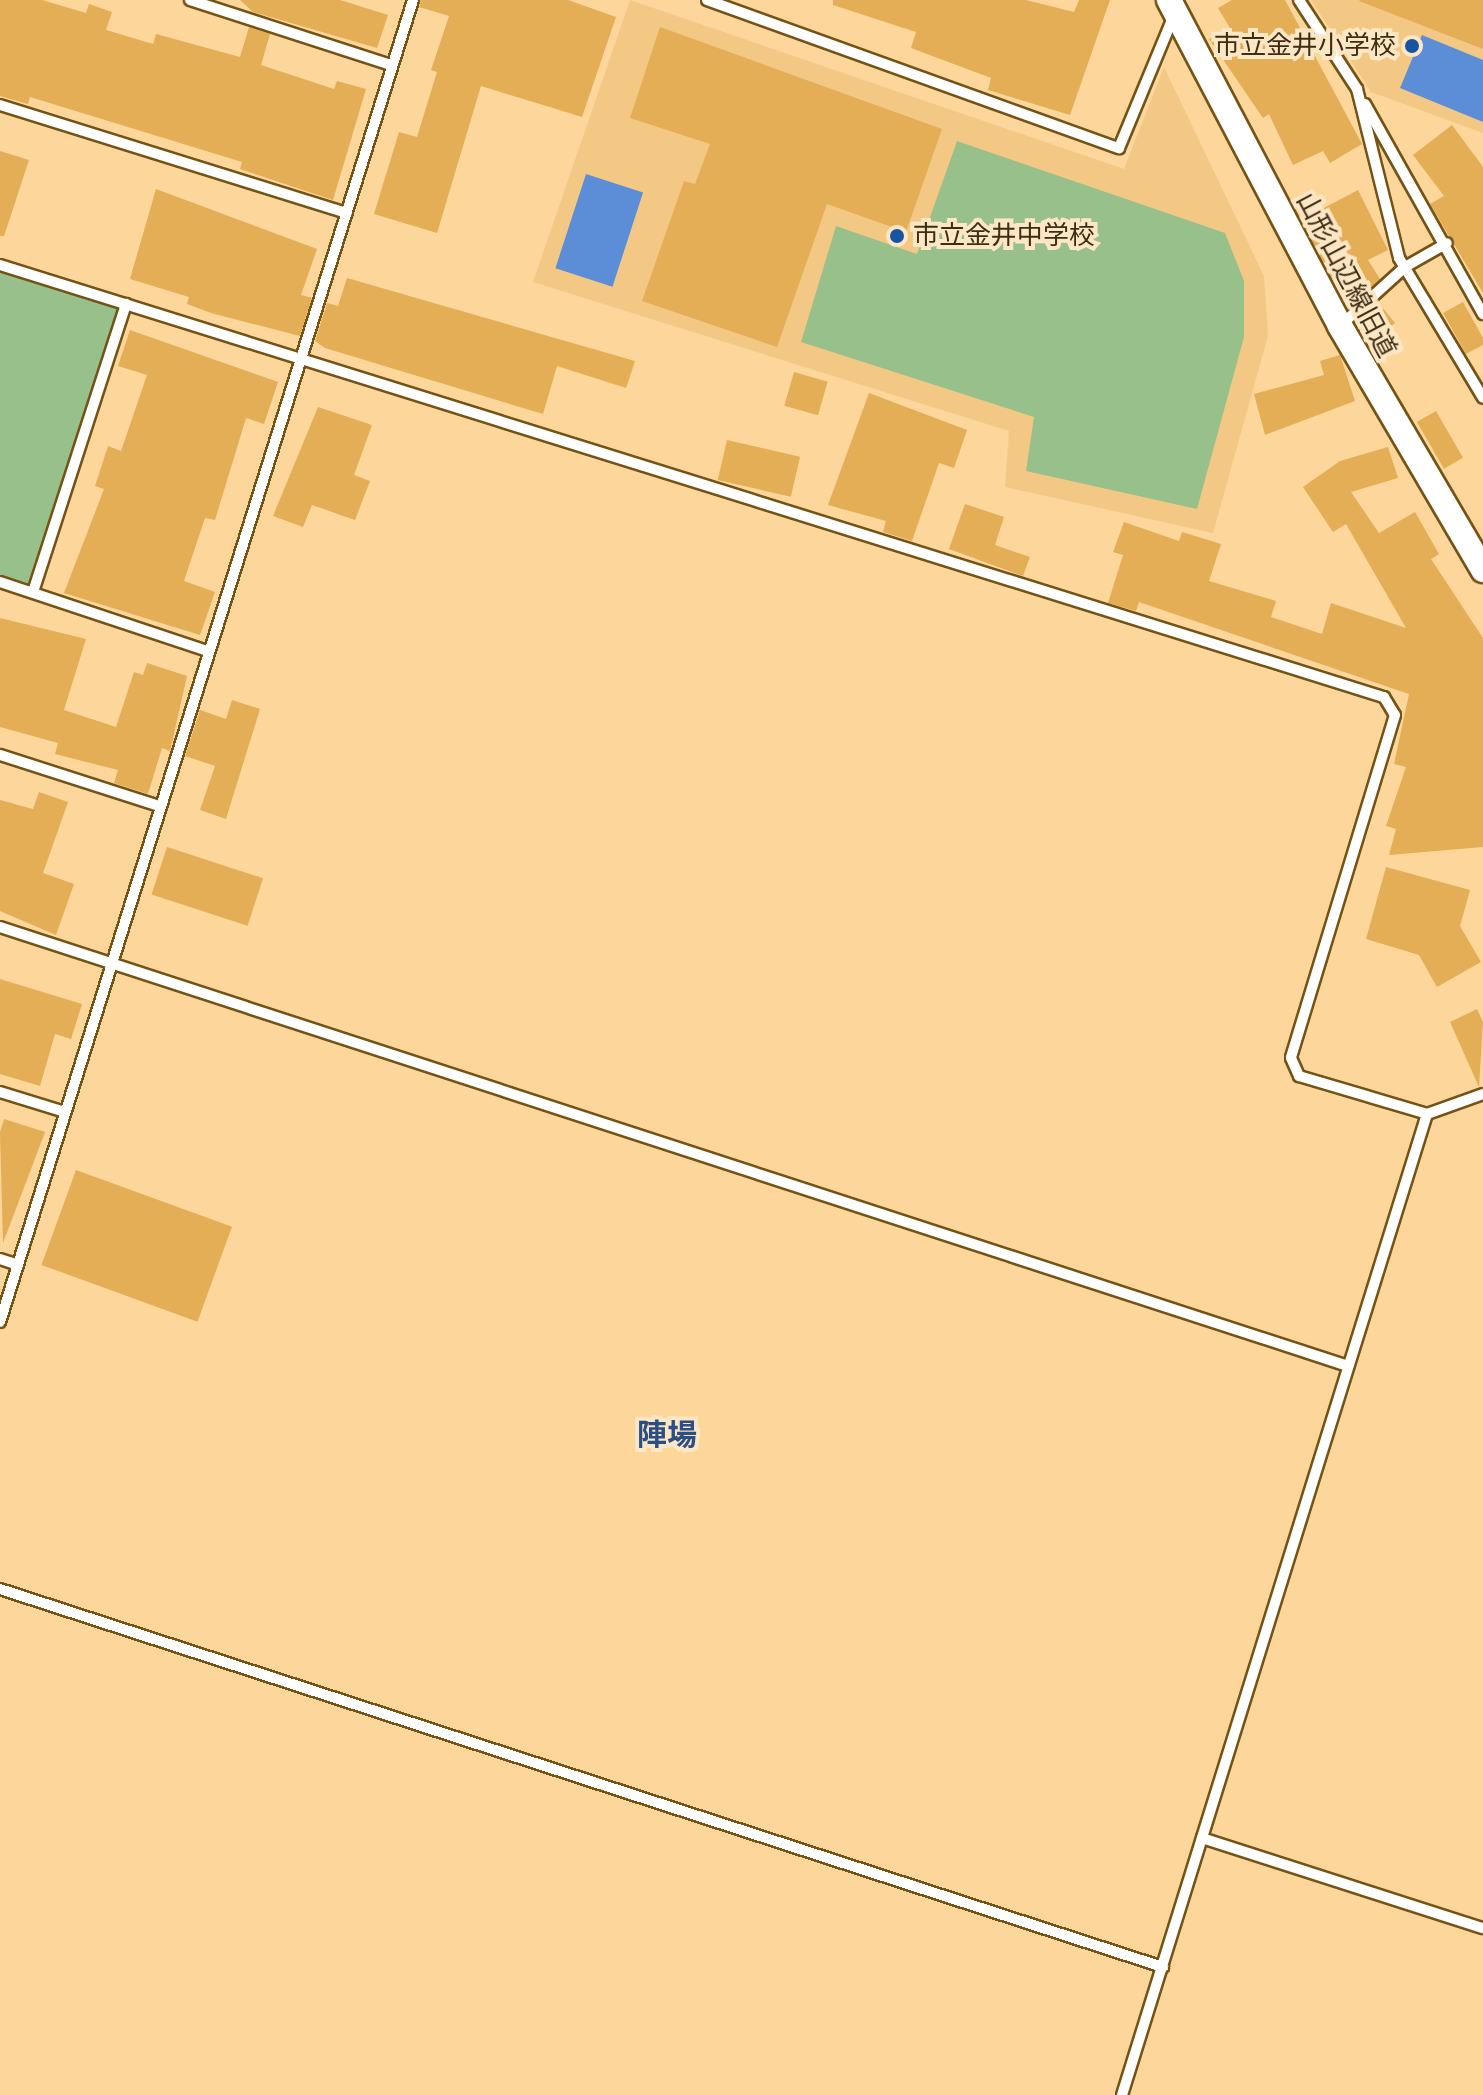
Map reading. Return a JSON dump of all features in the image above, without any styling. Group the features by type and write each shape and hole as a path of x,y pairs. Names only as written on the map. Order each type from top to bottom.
{"street":[{"name":"山形山辺線旧道","path":"1172,6 1340,326 1483,570"}],"lane":[{"path":"190,0 391,65"},
{"path":"0,1322 413,0"},
{"path":"707,0 1119,148 1172,6"},
{"path":"1299,0 1357,89 1447,243 1483,314"},
{"path":"1357,89 1405,267 1483,398"},
{"path":"0,105 347,213"},
{"path":"1340,326 1405,267 1447,243"},
{"path":"0,265 302,356 1384,697 1395,715 1291,1058 1299,1076 1427,1114 1483,1094"},
{"path":"33,592 126,304"},
{"path":"0,582 208,651"},
{"path":"0,755 159,806"},
{"path":"0,927 1348,1366"},
{"path":"0,1092 65,1112"},
{"path":"1122,2095 1427,1114"},
{"path":"0,1259 18,1265"},
{"path":"0,1589 1163,1967"},
{"path":"1202,1838 1483,1928"}],"shaded area":[{"name":"市立金井中学校","path":"630,0 1124,169 1164,67 1264,276 1268,336 1213,533 1005,487 1009,431 533,282"},
{"name":"市立金井小学校","path":"1311,0 1483,0 1483,133 1371,92"}],"green space":[{"path":"957,141 1225,233 1244,281 1244,337 1197,509 1026,471 1034,417 801,342 836,226 917,254"},
{"path":"0,265 126,304 33,592 0,582"}],"water":[{"path":"1422,35 1483,60 1483,122 1400,88"},
{"path":"586,174 643,193 612,287 555,268"}],"building":[{"path":"0,0 42,0 86,13 89,4 112,12 106,30 153,44 156,34 240,57 249,27 270,34 261,65 334,89 337,81 366,89 333,200 240,169 242,162 30,97 28,104 0,96"},
{"path":"240,0 340,0 388,15 377,48 253,12"},
{"path":"421,0 568,0 616,17 582,117 481,86 437,233 374,214 399,132 417,137 437,72 431,70 449,16 419,7"},
{"path":"833,0 1026,0 1074,12 1079,0 1110,0 1070,115 988,90 991,78 911,48 916,32 833,5"},
{"path":"1232,0 1285,0 1362,144 1330,163 1323,151 1293,165 1269,114 1263,118 1209,39 1230,28 1218,8"},
{"path":"1360,0 1483,0 1483,49 1359,1"},
{"path":"660,27 942,129 906,232 827,204 777,347 642,301 684,181 695,184 710,144 630,118"},
{"path":"1452,125 1483,167 1483,293 1430,204 1444,196 1413,155"},
{"path":"0,151 29,160 4,236 0,236"},
{"path":"156,189 317,249 301,295 312,298 300,336 211,313 187,304 189,297 130,279"},
{"path":"1358,190 1388,250 1368,260 1380,279 1348,308 1301,220"},
{"path":"347,278 635,361 626,388 557,366 543,414 325,348 315,341 327,303 338,306"},
{"path":"1378,302 1395,323 1372,341 1359,319"},
{"path":"1463,302 1483,338 1483,345 1466,354 1443,313"},
{"path":"130,330 278,382 264,424 246,418 215,520 205,518 184,581 215,592 200,635 64,593 104,489 95,486 108,446 121,451 147,375 118,366"},
{"path":"1340,355 1355,401 1265,435 1254,394 1324,375 1320,361"},
{"path":"794,372 828,382 818,415 784,406"},
{"path":"869,393 967,430 954,468 939,463 912,541 883,532 886,521 828,505"},
{"path":"318,407 372,425 354,475 370,481 355,520 312,505 303,527 273,516"},
{"path":"1436,411 1463,458 1444,469 1417,422"},
{"path":"727,440 800,457 791,497 718,480"},
{"path":"1388,447 1398,478 1351,492 1379,533 1415,512 1439,554 1431,559 1483,638 1483,847 1389,855 1396,829 1386,826 1406,767 1394,764 1409,694 1139,602 1136,611 1108,603 1123,555 1113,552 1124,522 1179,541 1182,532 1221,544 1209,581 1276,601 1271,617 1322,634 1331,603 1406,628 1346,524 1333,532 1303,487 1340,461"},
{"path":"965,504 1004,517 995,545 1030,557 1023,576 949,549"},
{"path":"0,618 86,639 64,710 116,727 134,672 143,675 147,663 187,676 170,751 162,748 148,794 114,783 118,770 55,754 58,743 0,727"},
{"path":"232,700 260,709 226,819 200,810 215,766 185,756 200,710 226,719"},
{"path":"39,792 68,802 43,873 74,884 56,935 0,911 0,800 33,809"},
{"path":"167,847 263,878 248,926 152,895"},
{"path":"1386,867 1470,890 1460,926 1481,962 1437,987 1419,955 1366,939"},
{"path":"0,979 82,1004 71,1039 55,1034 40,1086 0,1074"},
{"path":"1477,1009 1483,1022 1479,1087 1450,1022"},
{"path":"4,1119 45,1132 3,1243 0,1132"},
{"path":"76,1170 232,1227 197,1322 41,1265"}],"place":[{"name":"市立金井小学校","path":"1412,46"},
{"name":"市立金井中学校","path":"897,236"}],"district":[{"name":"陣場","path":"667,1435"}]}
